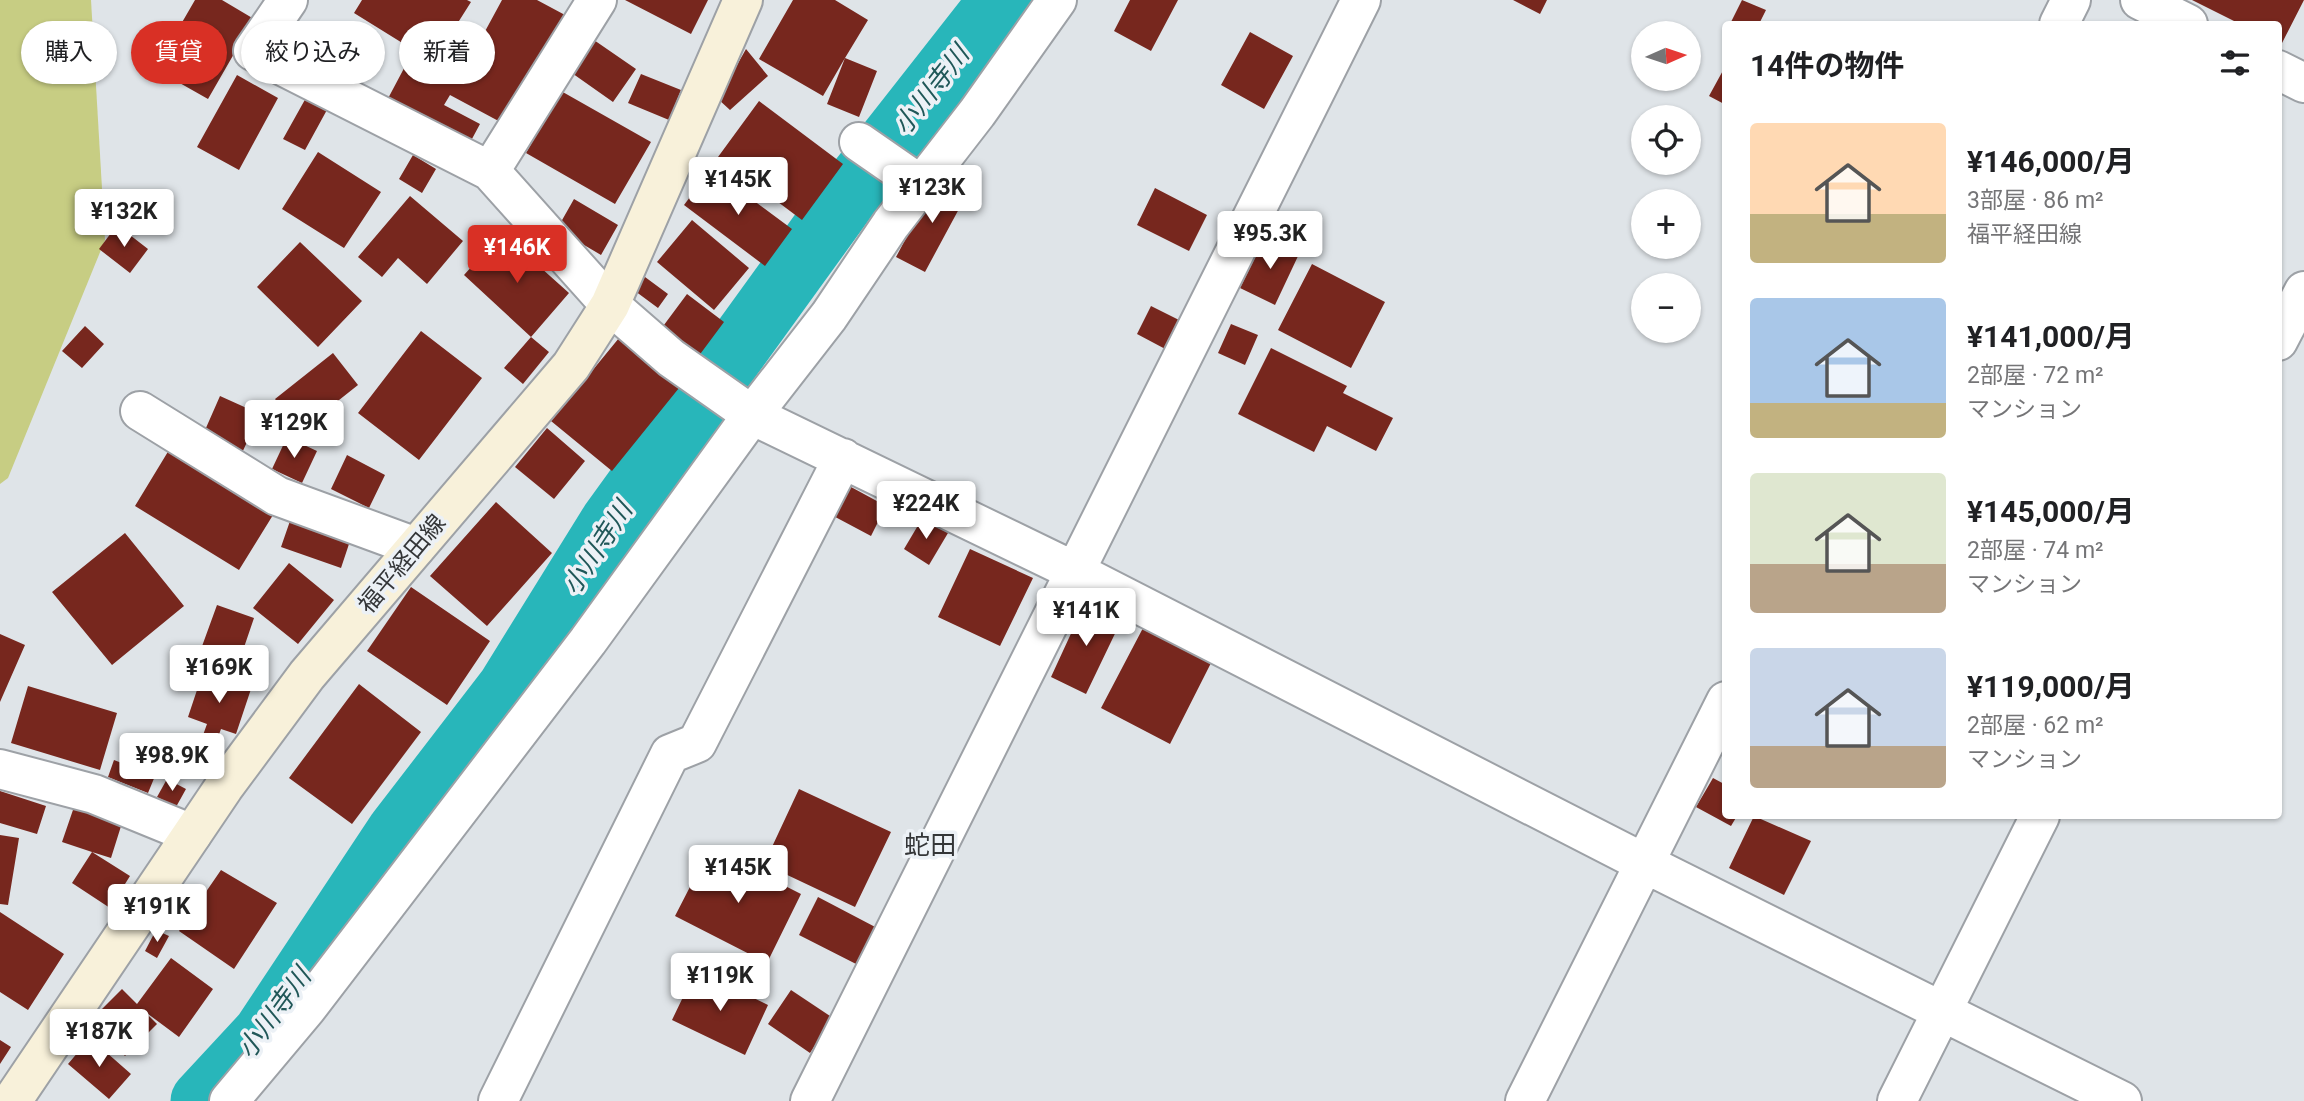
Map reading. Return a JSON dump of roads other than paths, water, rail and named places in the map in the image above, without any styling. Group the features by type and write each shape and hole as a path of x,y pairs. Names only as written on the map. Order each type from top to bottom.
{"main road":[{"name":"福平経田線","path":"12,1101 192,834 307,675 571,366 610,305 744,0"}],"street":[{"path":"288,0 254,51 491,171 610,305 671,358 752,415 1074,571 1646,864 2122,1101"},
{"path":"491,171 597,0"},
{"path":"229,1101 307,1008 580,652 752,415 829,316 1057,0"},
{"path":"810,1101 1361,0"},
{"path":"2060,21 2071,0"},
{"path":"2140,0 2182,21"},
{"path":"2282,72 2304,83"},
{"path":"859,142 921,185"},
{"path":"2282,333 2304,291"},
{"path":"140,411 277,496 416,547"},
{"path":"498,1101 670,754 697,743 843,458"},
{"path":"1525,1101 1722,709"},
{"path":"0,769 94,794 192,834"},
{"path":"1896,1101 2038,819"}],"waterway":[{"name":"小川寺川","path":"202,1101 264,1034 398,832 508,689 611,523 848,195 1001,0"}],"district":[{"name":"蛇田","path":"930,845"}]}
